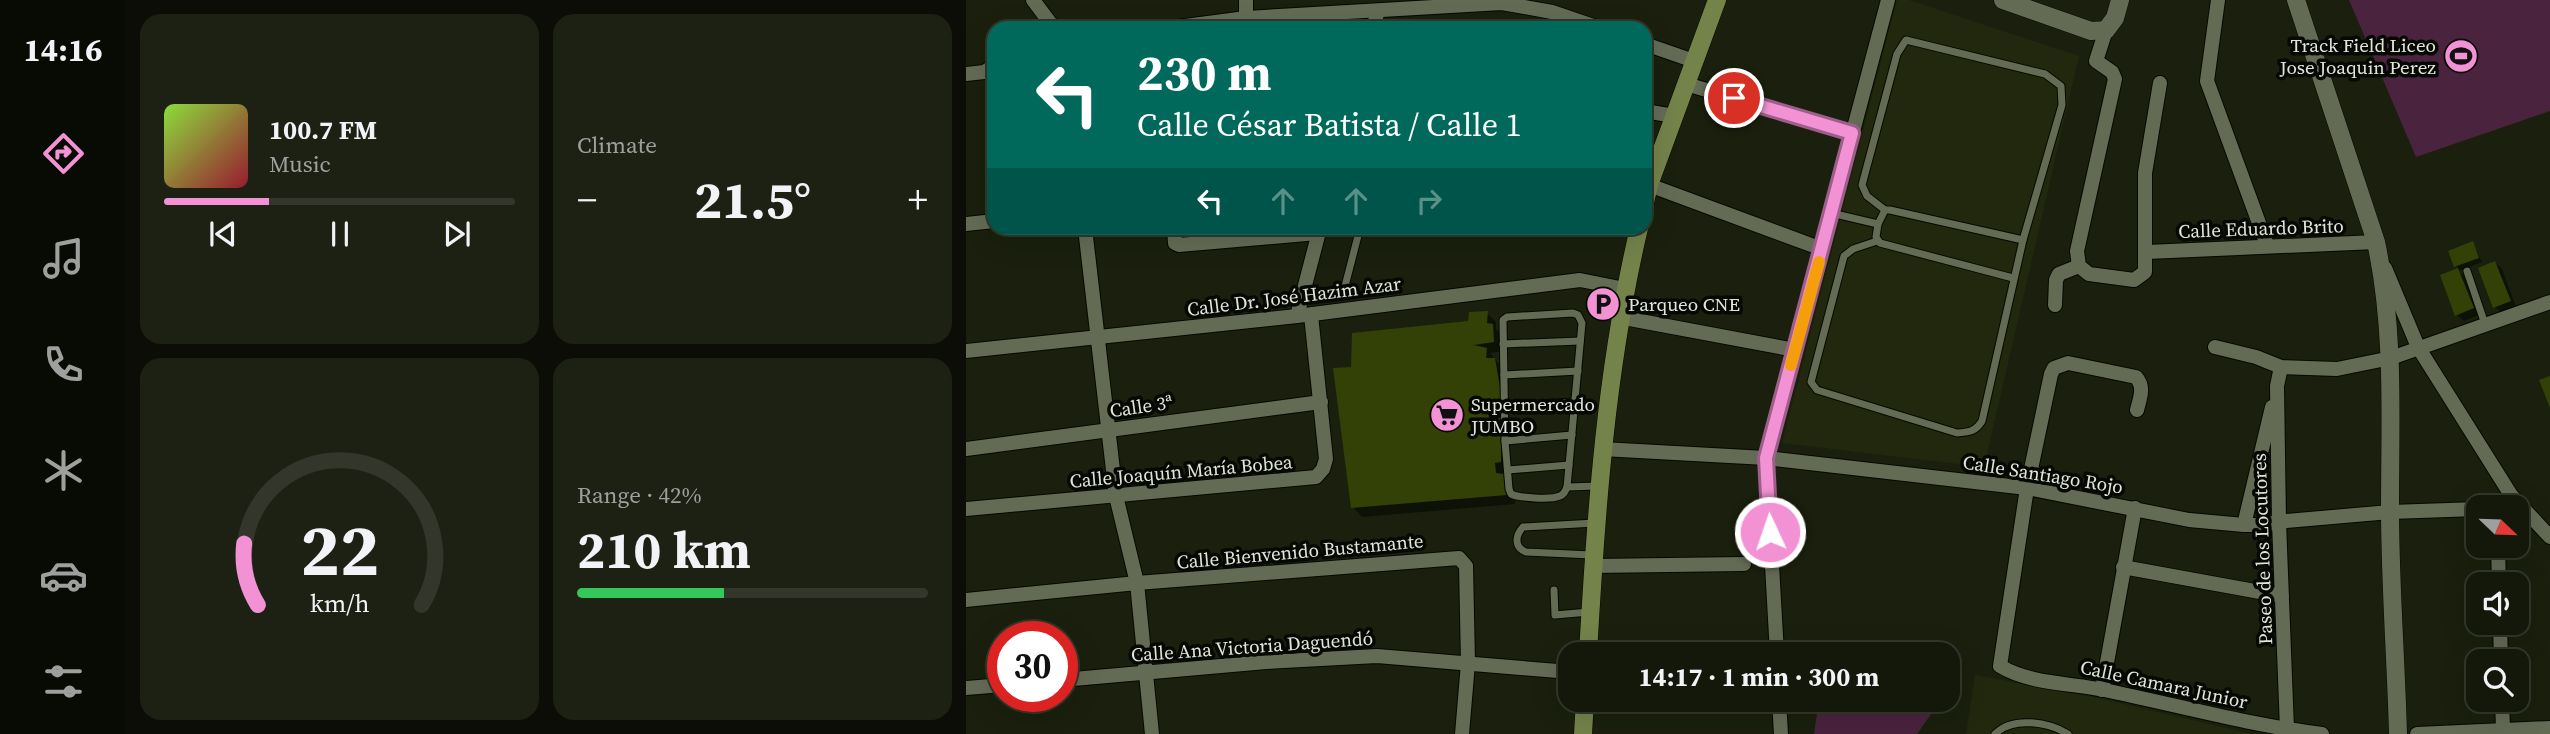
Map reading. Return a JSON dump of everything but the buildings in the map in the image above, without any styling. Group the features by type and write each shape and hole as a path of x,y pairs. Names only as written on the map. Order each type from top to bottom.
{"main road":[{"path":"1652,180 1717,0"},
{"path":"1589,642 1602,449 1619,317 1637,235"},
{"path":"1583,734 1584,712"}],"street":[{"path":"1033,0 1049,21"},
{"path":"1246,0 1246,18"},
{"path":"1775,642 1766,458 1888,0"},
{"path":"2003,0 2091,31 2106,30"},
{"path":"2120,0 2096,61 2112,72 2115,79 2077,251 2076,260 2079,266 2089,274 2139,279 2146,272 2145,173 2160,83"},
{"path":"2218,0 2207,81 2267,245"},
{"path":"2296,0 2377,246 2418,348 2511,495"},
{"path":"1223,21 1502,3 1552,12 1578,21"},
{"path":"1375,21 1378,11"},
{"path":"1652,46 1695,61"},
{"path":"966,74 987,71"},
{"path":"1686,83 1852,133"},
{"path":"1652,112 1674,116"},
{"path":"1652,196 1822,249"},
{"path":"966,224 987,222"},
{"path":"1086,235 1116,496 1138,583 1152,734"},
{"path":"1174,235 1175,243 1179,245 1272,235"},
{"path":"1304,316 1318,235"},
{"name":"Calle Eduardo Brito","path":"2147,252 2267,245 2377,246"},
{"path":"2377,246 2391,358 2390,512 2398,734"},
{"path":"2055,305 2056,280 2059,274 2079,266"},
{"name":"Calle Dr. José Hazim Azar","path":"966,351 1304,316 1580,280 1625,289"},
{"path":"2215,347 2256,357 2281,367 2337,369 2391,358 2550,302"},
{"name":"Calle Joaquín María Bobea","path":"966,509 1316,477 1321,474 1326,462 1321,402 1304,316"},
{"path":"1619,317 1796,350"},
{"path":"2028,488 2054,368 2068,363 2136,377 2141,382 2142,390 2137,410"},
{"name":"Paseo de los Locutores","path":"2281,367 2277,386 2279,522 2287,729"},
{"path":"2244,525 2277,386"},
{"name":"Calle 3ª","path":"966,449 1321,402"},
{"name":"Calle Santiago Rojo","path":"1602,449 1766,458 2028,488 2189,520 2244,525 2390,512 2466,509"},
{"name":"Calle Camara Junior","path":"2028,488 2001,643 2000,666 2015,675 2322,734"},
{"path":"2102,690 2135,508"},
{"path":"2529,519 2548,532"},
{"name":"Calle Bienvenido Bustamante","path":"966,600 1138,583 1459,558 1466,566 1468,663 1462,734"},
{"path":"1593,560 1744,564"},
{"path":"2123,567 2282,596"},
{"name":"Calle Ana Victoria Daguendó","path":"1078,678 1350,657 1389,657 1558,671"},
{"path":"966,688 987,686"},
{"path":"1780,712 1781,734"},
{"path":"2502,712 2503,729"},
{"path":"2417,734 2550,728"}],"lane":[{"path":"2013,278 1877,241 1853,249 1844,256 1812,386 1862,405 1957,433 1970,432 1982,421 2013,278 2062,105 2061,86 2045,74 1906,40 1897,54 1862,185 1867,196 1885,210 2023,240"},
{"path":"1877,241 1878,224 1885,210"},
{"path":"1832,213 1878,224"},
{"path":"1344,290 1358,235"},
{"path":"2467,271 2485,324"},
{"path":"1573,313 1581,318 1580,341 1565,492 1558,497 1518,497 1511,494 1505,441 1502,323 1507,317 1573,313"},
{"path":"1503,344 1580,341"},
{"path":"1504,375 1578,371"},
{"path":"1504,406 1575,402"},
{"path":"1505,441 1572,435"},
{"path":"1508,470 1569,465"},
{"path":"1567,486 1599,486"},
{"path":"1593,560 1526,552 1520,549 1516,542 1523,527 1596,523"},
{"path":"1554,590 1555,615 1590,612"},
{"path":"1995,734 1998,730 2033,723 2042,723 2068,734"}],"shaded area":[{"path":"1897,0 1909,0 2079,56 1984,467 1782,443"},
{"name":"Track Field Liceo Jose Joaquin Perez","path":"2349,0 2550,0 2550,111 2416,157"},
{"path":"1975,675 2098,698 2252,734 1966,734"},
{"path":"1817,712 1933,712 1917,734 1814,734"}],"slow traffic":[{"path":"1791,365 1819,262"}],"place":[{"name":"Track Field Liceo Jose Joaquin Perez","path":"2461,56"},
{"name":"Parqueo CNE","path":"1603,304"},
{"name":"Supermercado JUMBO","path":"1447,415"}],"route":[{"path":"1734,98 1852,133 1766,458 1770,532"}]}
